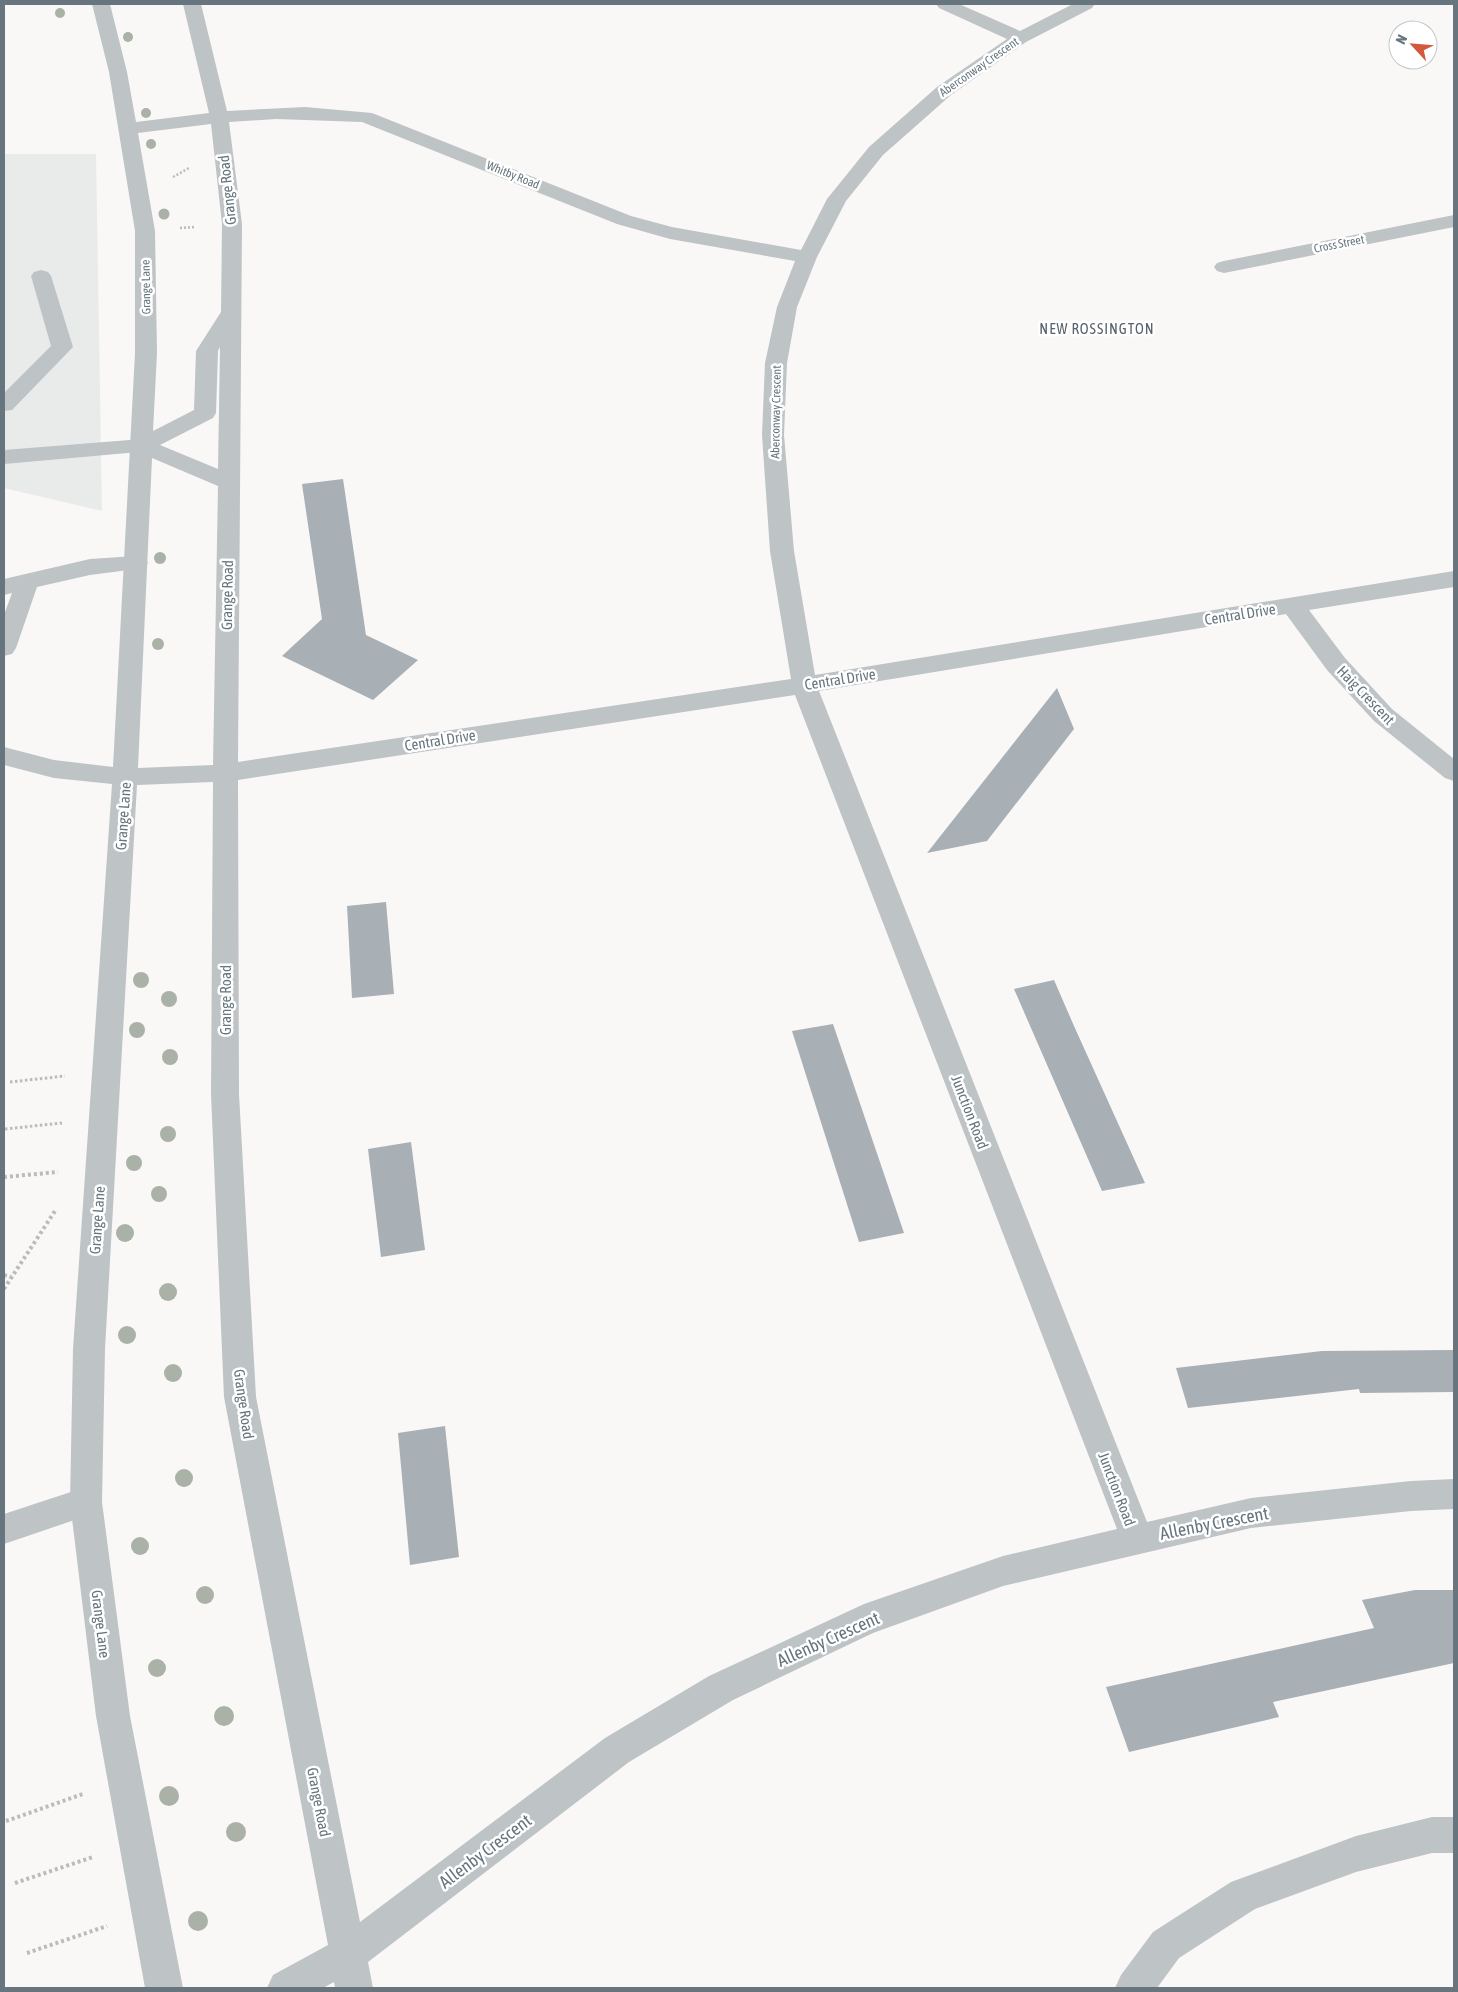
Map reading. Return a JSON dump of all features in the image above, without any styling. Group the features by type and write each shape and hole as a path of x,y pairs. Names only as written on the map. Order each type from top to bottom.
{"street":[{"name":"Grange Lane","path":"101,4 118,72 145,231 146,353 126,777 89,1349 86,1502 113,1716 164,1988"},
{"name":"Grange Road","path":"192,4 219,116 232,224 225,773 225,1094 240,1397 354,1988"},
{"path":"945,4 1020,38"},
{"name":"Aberconway Crescent","path":"804,685 782,551 773,435 776,363 787,307 807,257 838,199 876,151 944,91 1020,38 1086,4"},
{"name":"Whitby Road","path":"219,116 326,112 365,116 624,220 670,233 807,257"},
{"path":"128,129 219,116"},
{"name":"Cross Street","path":"1224,267 1454,221"},
{"path":"4,405 62,347 41,276"},
{"path":"4,457 142,446 204,413 207,351 231,312"},
{"path":"142,446 229,482"},
{"path":"4,588 90,567 136,563"},
{"name":"Central Drive","path":"4,756 54,769 126,777 225,773 804,685 1454,578"},
{"path":"4,648 27,583"},
{"name":"Haig Crescent","path":"1292,605 1336,664 1383,715 1454,772"},
{"name":"Junction Road","path":"804,685 1137,1539"},
{"name":"Allenby Crescent","path":"286,1988 348,1954 617,1750 720,1688 864,1620 1002,1571 1250,1513 1411,1496 1454,1494"},
{"path":"4,1529 86,1502"},
{"path":"1134,1988 1166,1945 1244,1895 1356,1854 1432,1835 1454,1835"}],"path":[{"path":"140,195 223,150"},
{"path":"145,231 232,224"},
{"path":"10,1082 106,1072"},
{"path":"5,1129 103,1119"},
{"path":"4,1177 100,1168"},
{"path":"4,1289 60,1202 98,1199"},
{"path":"4,1275 11,1277"},
{"path":"6,1821 125,1780"},
{"path":"16,1883 137,1842"},
{"path":"27,1953 150,1911"}],"shaded area":[{"path":"4,154 96,154 102,511 4,488"}],"building":[{"path":"343,479 366,635 418,660 373,700 282,656 322,619 302,484"},
{"path":"1057,688 1074,729 987,841 927,853"},
{"path":"386,902 394,994 352,998 347,906"},
{"path":"1054,980 1145,1183 1102,1191 1014,989"},
{"path":"833,1024 904,1233 859,1242 792,1031"},
{"path":"411,1142 425,1250 381,1257 368,1149"},
{"path":"1454,1350 1454,1392 1360,1393 1359,1389 1188,1408 1176,1368 1322,1351"},
{"path":"445,1426 459,1557 410,1565 398,1433"},
{"path":"1415,1590 1454,1590 1454,1663 1273,1702 1279,1717 1129,1752 1106,1687 1374,1628 1362,1600"}],"district":[{"name":"NEW ROSSINGTON","path":"1097,328"}]}
